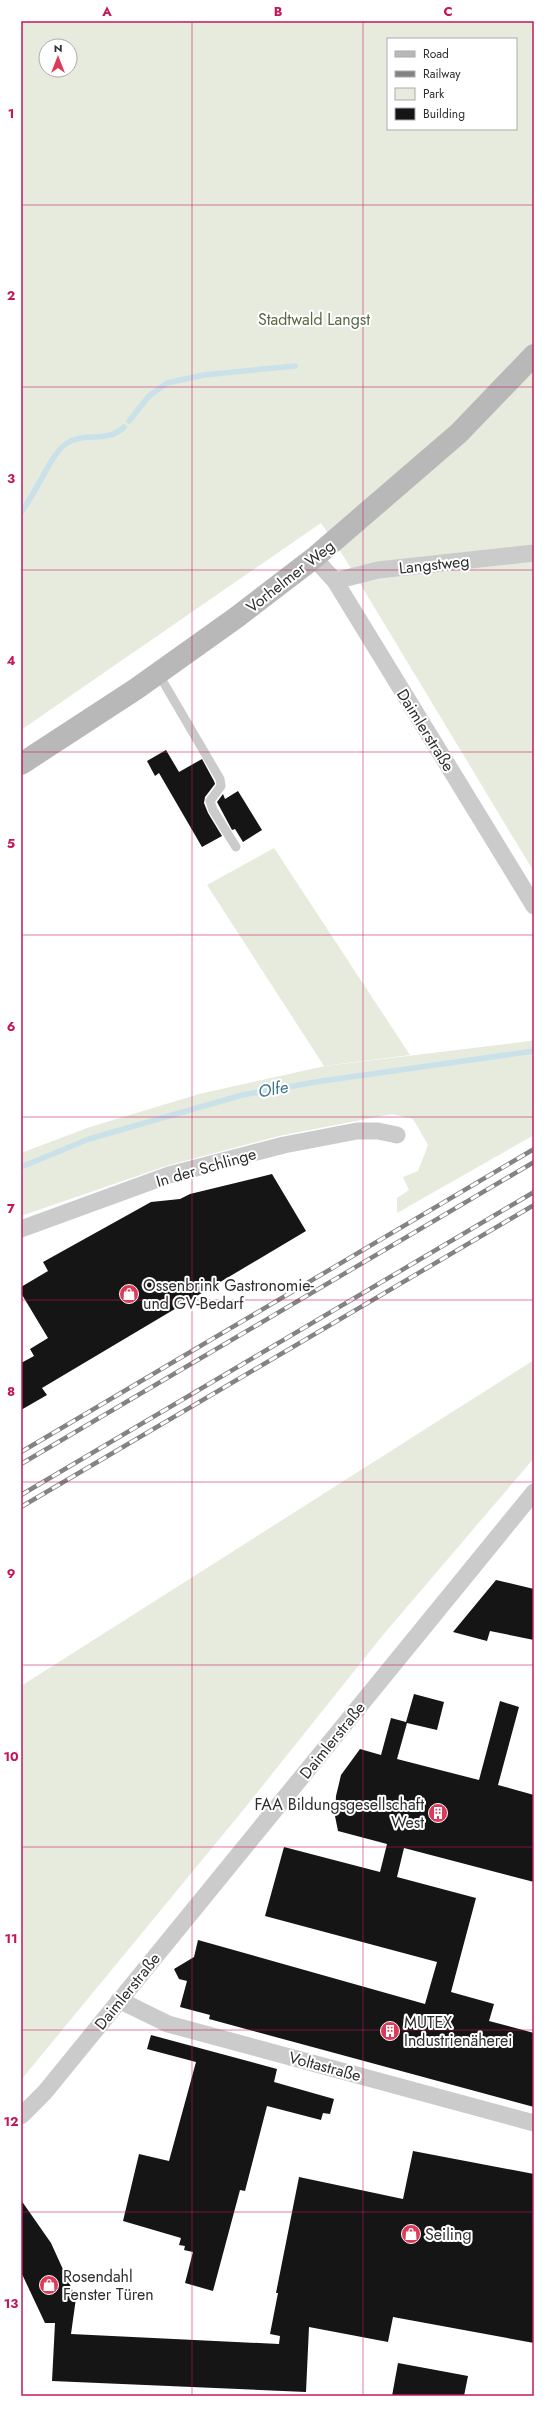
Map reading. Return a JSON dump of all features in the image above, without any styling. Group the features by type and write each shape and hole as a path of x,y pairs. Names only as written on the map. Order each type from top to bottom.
{"street":[{"name":"Vorhelmer Weg","path":"21,764 158,674 237,617 314,558 460,432 534,355"},
{"name":"Langstweg","path":"335,581 378,570 534,553"},
{"name":"Daimlerstraße","path":"314,558 335,581 534,906"},
{"name":"In der Schlinge","path":"21,1229 169,1176 284,1145 357,1131 378,1131 397,1135"},
{"name":"Daimlerstraße","path":"21,2116 44,2092 534,1492"},
{"name":"Voltastraße","path":"119,2000 168,2024 534,2123"}],"lane":[{"path":"158,674 220,779 221,786 210,801 213,810 236,847"}],"green space":[{"name":"Stadtwald Langst","path":"21,21 534,21 534,872 344,557 321,523 21,730"},
{"path":"274,848 410,1055 324,1066 207,885"},
{"path":"534,1039 534,1135 397,1213 397,1198 409,1190 403,1177 418,1171 428,1145 413,1119 392,1114 279,1136 166,1166 21,1216 21,1153 90,1127 199,1094 325,1066 530,1041"},
{"path":"534,1360 534,1458 383,1635 244,1809 21,2080 21,1686"}],"building":[{"path":"166,750 179,772 202,759 214,781 215,784 205,797 204,803 208,813 222,836 202,847 159,773 155,776 147,761"},
{"path":"238,791 262,830 243,842 235,829 232,830 217,802 223,794 225,799"},
{"name":"Ossenbrink Gastronomie- und GV-Bedarf","path":"272,1174 306,1231 42,1388 47,1395 21,1410 21,1363 34,1356 30,1349 48,1338 21,1293 21,1287 48,1271 43,1262 151,1202 180,1199 190,1194"},
{"path":"496,1580 534,1589 534,1640 490,1631 487,1641 453,1632"},
{"path":"414,1694 444,1702 437,1730 407,1723 397,1759 479,1780 500,1701 519,1707 498,1785 534,1795 534,1882 404,1848 397,1877 476,1898 451,1992 494,2004 489,2021 534,2033 534,2107 209,2019 210,2015 180,2007 187,1981 179,1979 174,1969 194,1957 198,1940 425,2004 437,1962 265,1916 284,1847 380,1872 387,1844 338,1831 335,1816 336,1796 341,1775 360,1749 381,1755 391,1718 406,1722"},
{"path":"151,2035 277,2069 274,2082 334,2099 330,2114 323,2113 321,2120 267,2106 245,2191 240,2190 213,2291 185,2283 193,2252 184,2250 185,2246 179,2245 181,2238 123,2221 139,2154 169,2161 196,2062 147,2049"},
{"name":"Seiling","path":"413,2151 534,2174 534,2343 393,2317 388,2342 309,2327 306,2392 52,2381 55,2323 45,2323 21,2272 21,2200 51,2243 76,2298 71,2334 279,2344 280,2336 270,2334 278,2293 276,2293 299,2177 403,2199"},
{"path":"398,2363 468,2376 464,2396 392,2396"}],"waterway":[{"path":"129,421 149,396 167,383 204,375 295,366"},
{"path":"21,512 49,464 55,455 67,443 81,438 111,435 124,427"},
{"name":"Olfe","path":"21,1167 89,1139 242,1095 322,1081 534,1051"}],"railway":[{"path":"21,1452 534,1149"},
{"path":"21,1464 534,1162"},
{"path":"21,1495 534,1192"},
{"path":"21,1507 534,1205"}],"place":[{"name":"Ossenbrink Gastronomie- und GV-Bedarf","path":"129,1294"},
{"name":"FAA Bildungsgesellschaft West","path":"438,1813"},
{"name":"MUTEX Industrienäherei","path":"390,2031"},
{"name":"Seiling","path":"411,2234"},
{"name":"Rosendahl Fenster Türen","path":"49,2285"}]}
